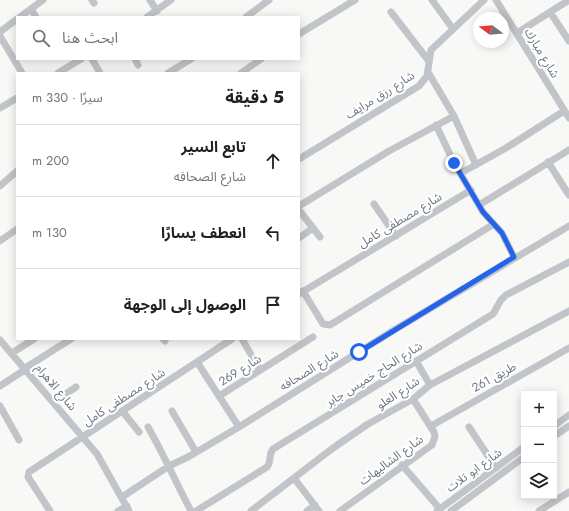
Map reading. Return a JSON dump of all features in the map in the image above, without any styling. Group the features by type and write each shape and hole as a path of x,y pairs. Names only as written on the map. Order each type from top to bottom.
{"street":[{"path":"150,0 157,11"},
{"path":"149,16 172,0"},
{"path":"247,16 269,0"},
{"path":"300,33 354,0"},
{"path":"432,0 453,29"},
{"path":"428,60 431,50 484,0"},
{"name":"شارع مبارك","path":"496,0 567,115"},
{"path":"517,33 569,0"},
{"path":"21,16 39,1"},
{"path":"31,9 35,16"},
{"path":"391,12 428,60"},
{"path":"550,12 569,41"},
{"path":"0,32 16,20"},
{"path":"0,36 21,72"},
{"path":"60,72 79,60"},
{"path":"93,60 99,72"},
{"path":"170,72 189,60"},
{"path":"242,72 260,60"},
{"name":"شارع رزق مرايف","path":"300,157 414,90 424,81 428,72 428,60"},
{"path":"428,72 454,116 476,165"},
{"path":"0,108 16,99"},
{"path":"461,174 567,115"},
{"path":"300,205 436,125 454,116"},
{"path":"436,125 454,163 479,205 502,233 514,257"},
{"path":"479,205 569,150"},
{"path":"548,162 569,195"},
{"path":"0,186 16,172"},
{"name":"شارع مصطفى كامل","path":"300,292 471,190"},
{"path":"374,204 396,236"},
{"path":"300,211 320,236"},
{"path":"300,292 323,324 330,325 494,224"},
{"name":"شارع الصحافه","path":"122,497 169,466 239,427 394,330 514,257 569,226"},
{"path":"300,237 313,228"},
{"path":"0,241 16,230"},
{"name":"شارع الحاج خميس جابر","path":"196,511 267,467 270,462 270,453 273,450 492,314 501,300 506,296 569,262"},
{"name":"شارع العلو","path":"251,511 368,424 413,399 430,385 569,311"},
{"name":"شارع 269","path":"219,396 313,337"},
{"name":"شارع الاهرام","path":"0,340 26,368 97,454 128,509"},
{"path":"12,353 32,340"},
{"path":"0,386 69,340"},
{"path":"218,340 222,346"},
{"name":"شارع مصطفى كامل","path":"50,511 28,474 231,340"},
{"path":"243,340 260,370"},
{"name":"طريق 261","path":"431,426 569,348"},
{"path":"416,361 430,385"},
{"path":"197,362 239,427"},
{"path":"54,402 76,387"},
{"name":"شارع الشاليهات","path":"340,511 402,465 432,445 435,436 431,426 413,399"},
{"path":"0,406 19,440"},
{"path":"172,411 196,452"},
{"path":"123,412 139,432"},
{"path":"557,424 569,415"},
{"path":"557,434 569,426"},
{"path":"148,427 191,511"},
{"path":"469,427 496,468"},
{"name":"شارع ابو تلات","path":"439,510 521,449"},
{"name":"شارع ابو تلات","path":"451,511 521,460"},
{"path":"402,465 439,510"},
{"path":"294,478 317,508 307,511"},
{"path":"539,511 569,492"},
{"path":"118,511 128,509"}],"route":[{"path":"359,352 514,257 502,233 483,212 454,163"}]}
